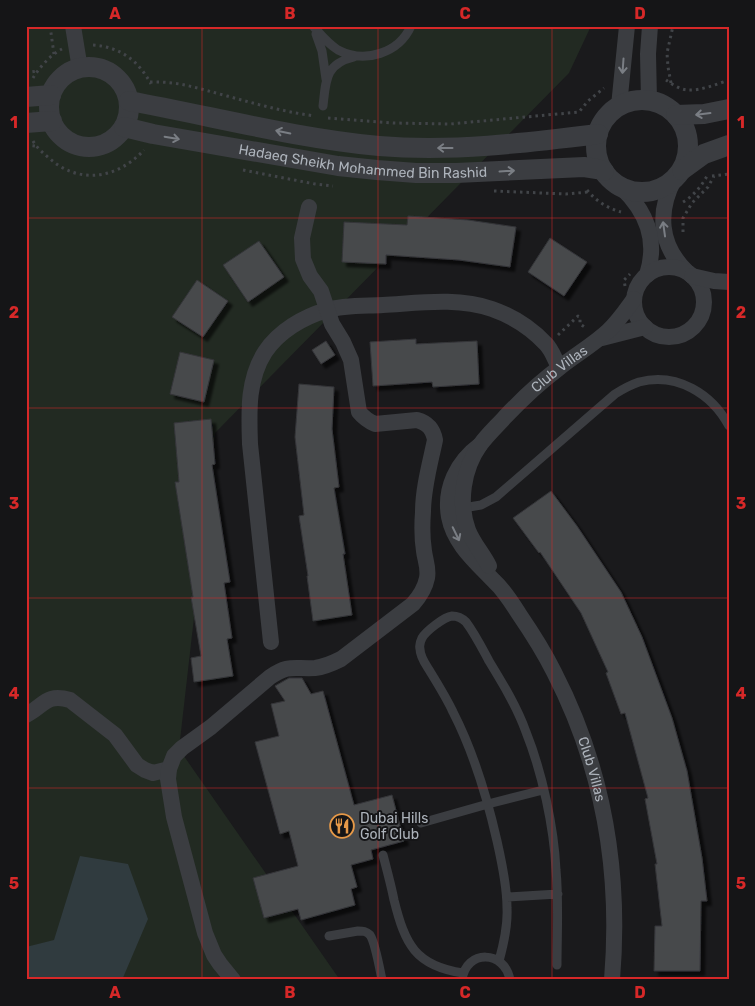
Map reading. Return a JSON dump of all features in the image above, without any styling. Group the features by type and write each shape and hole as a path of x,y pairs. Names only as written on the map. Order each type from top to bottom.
{"street":[{"path":"73,26 80,69"},
{"path":"619,106 627,26"},
{"path":"650,26 648,54 650,100"},
{"path":"80,69 99,69 116,77 122,84 129,101 130,110 124,127 110,142 101,146 81,146 72,143 63,138 56,130 52,121 50,104 54,89 62,78 80,69"},
{"path":"26,98 51,95"},
{"path":"594,333 619,320 630,295 641,282 639,273 652,255 647,224 637,206 621,187 608,178 599,163 596,153 598,134 602,123 619,106 629,102 650,100 660,103 676,115 686,132 688,151 686,161 671,186 663,221 666,239 673,256 698,283 702,291 704,300 703,310"},
{"name":"Hadaeq Sheikh Mohammed Bin Rashid","path":"129,101 301,136 380,146 461,148 598,134"},
{"path":"676,115 704,114 729,109"},
{"path":"27,123 52,121"},
{"name":"Hadaeq Sheikh Mohammed Bin Rashid","path":"124,127 153,134 338,166 377,170 416,173 456,173 584,167 604,172"},
{"path":"621,187 640,192 659,189 704,154 729,145"},
{"path":"233,980 214,955 205,933 174,816 168,779 169,769 174,756 279,671 290,667 315,668 329,665 341,659 413,604 422,593 428,570 424,551 422,512 435,440 432,429 423,421 417,420 375,424 363,418 359,412 351,360 344,342 332,324 321,291 310,276 303,259 302,238 308,207"},
{"path":"639,273 666,267 676,268 729,284"},
{"path":"630,295 638,319 645,327 653,333 674,336 692,328 710,301 729,284"},
{"path":"271,642 250,444 250,392 256,372 265,353 279,336 296,323 328,310 345,306 451,302 472,304 512,318 530,330 547,346 559,367"},
{"path":"594,333 645,327"},
{"name":"Club Villas","path":"594,333 517,404 480,445 470,452 456,471 451,482 449,494 496,582 537,641 570,705 583,738 594,772 609,842 613,878 614,932 612,980"},
{"path":"422,512 456,508"},
{"path":"26,715 46,701 54,698 62,697 70,700 115,735 137,765 153,773 169,769"}],"lane":[{"path":"313,26 328,43 346,54 356,56"},
{"path":"313,26 322,51 326,79 323,106"},
{"path":"326,79 338,63 347,58 381,53 398,45 411,26"},
{"path":"456,508 481,505 496,497 615,394 640,382 668,380 695,389 717,407 729,426"},
{"path":"499,960 505,935 508,909 499,850 488,804 476,764 463,733 453,711 420,654 420,643 426,633 451,616 461,618 469,626 514,704 536,760 544,790 556,868 558,894 557,965"},
{"path":"420,824 544,790"},
{"path":"383,855 400,925 411,946 419,955 439,968 463,977 466,967 478,958 493,958 505,965 509,972 510,980"},
{"path":"507,897 558,894"},
{"path":"329,936 358,931 367,932 372,940 382,980"}],"path":[{"path":"50,26 54,54"},
{"path":"672,83 667,53 673,26"},
{"path":"26,73 37,71"},
{"path":"649,76 662,78 681,89 688,90 729,80"},
{"path":"150,82 180,84 300,114 393,123 450,124 579,112 598,92 610,84 622,80"},
{"path":"27,123 36,146 57,165 72,172 88,176 104,175 119,170 143,151 153,134"},
{"path":"26,145 36,146"},
{"path":"707,177 729,174"},
{"path":"683,235 683,218 692,203 708,187 714,176"},
{"path":"618,211 622,215"},
{"path":"630,295 624,280 639,273"},
{"path":"547,346 578,316 580,317 580,324 594,333"}],"shaded area":[{"path":"26,26 591,26 569,73 215,433 179,749 340,980 26,980"},
{"path":"80,856 128,864 148,919 122,980 26,980 26,947 54,940"}],"building":[{"path":"408,216 468,220 516,227 510,267 459,260 386,255 386,264 342,262 344,222 407,225"},
{"path":"550,238 587,262 564,296 528,272"},
{"path":"259,241 284,277 248,302 223,265"},
{"path":"197,280 228,301 203,337 172,317"},
{"path":"416,339 416,344 477,341 479,384 433,387 432,382 373,386 370,342"},
{"path":"326,341 335,355 321,364 312,350"},
{"path":"180,352 214,360 204,402 170,394"},
{"path":"299,384 334,387 332,429 339,487 334,488 345,554 343,554 352,615 313,621 299,516 304,515 295,437"},
{"path":"211,419 215,464 212,465 230,582 224,583 232,638 227,639 233,676 194,682 191,658 201,656 175,482 179,482 174,423"},
{"path":"551,491 621,592 642,637 672,718 687,771 702,858 707,901 701,901 700,971 654,971 655,926 662,926 655,864 657,864 645,799 648,798 625,713 621,714 606,673 608,672 581,613 540,552 513,518"},
{"path":"289,678 302,678 311,694 323,691 354,805 392,795 404,841 371,850 373,859 351,865 357,887 351,889 355,905 301,920 298,909 264,918 253,878 298,866 289,831 280,834 255,742 279,736 271,704 285,701 275,686"}],"place":[{"name":"Dubai Hills Golf Club","path":"342,826"}]}
